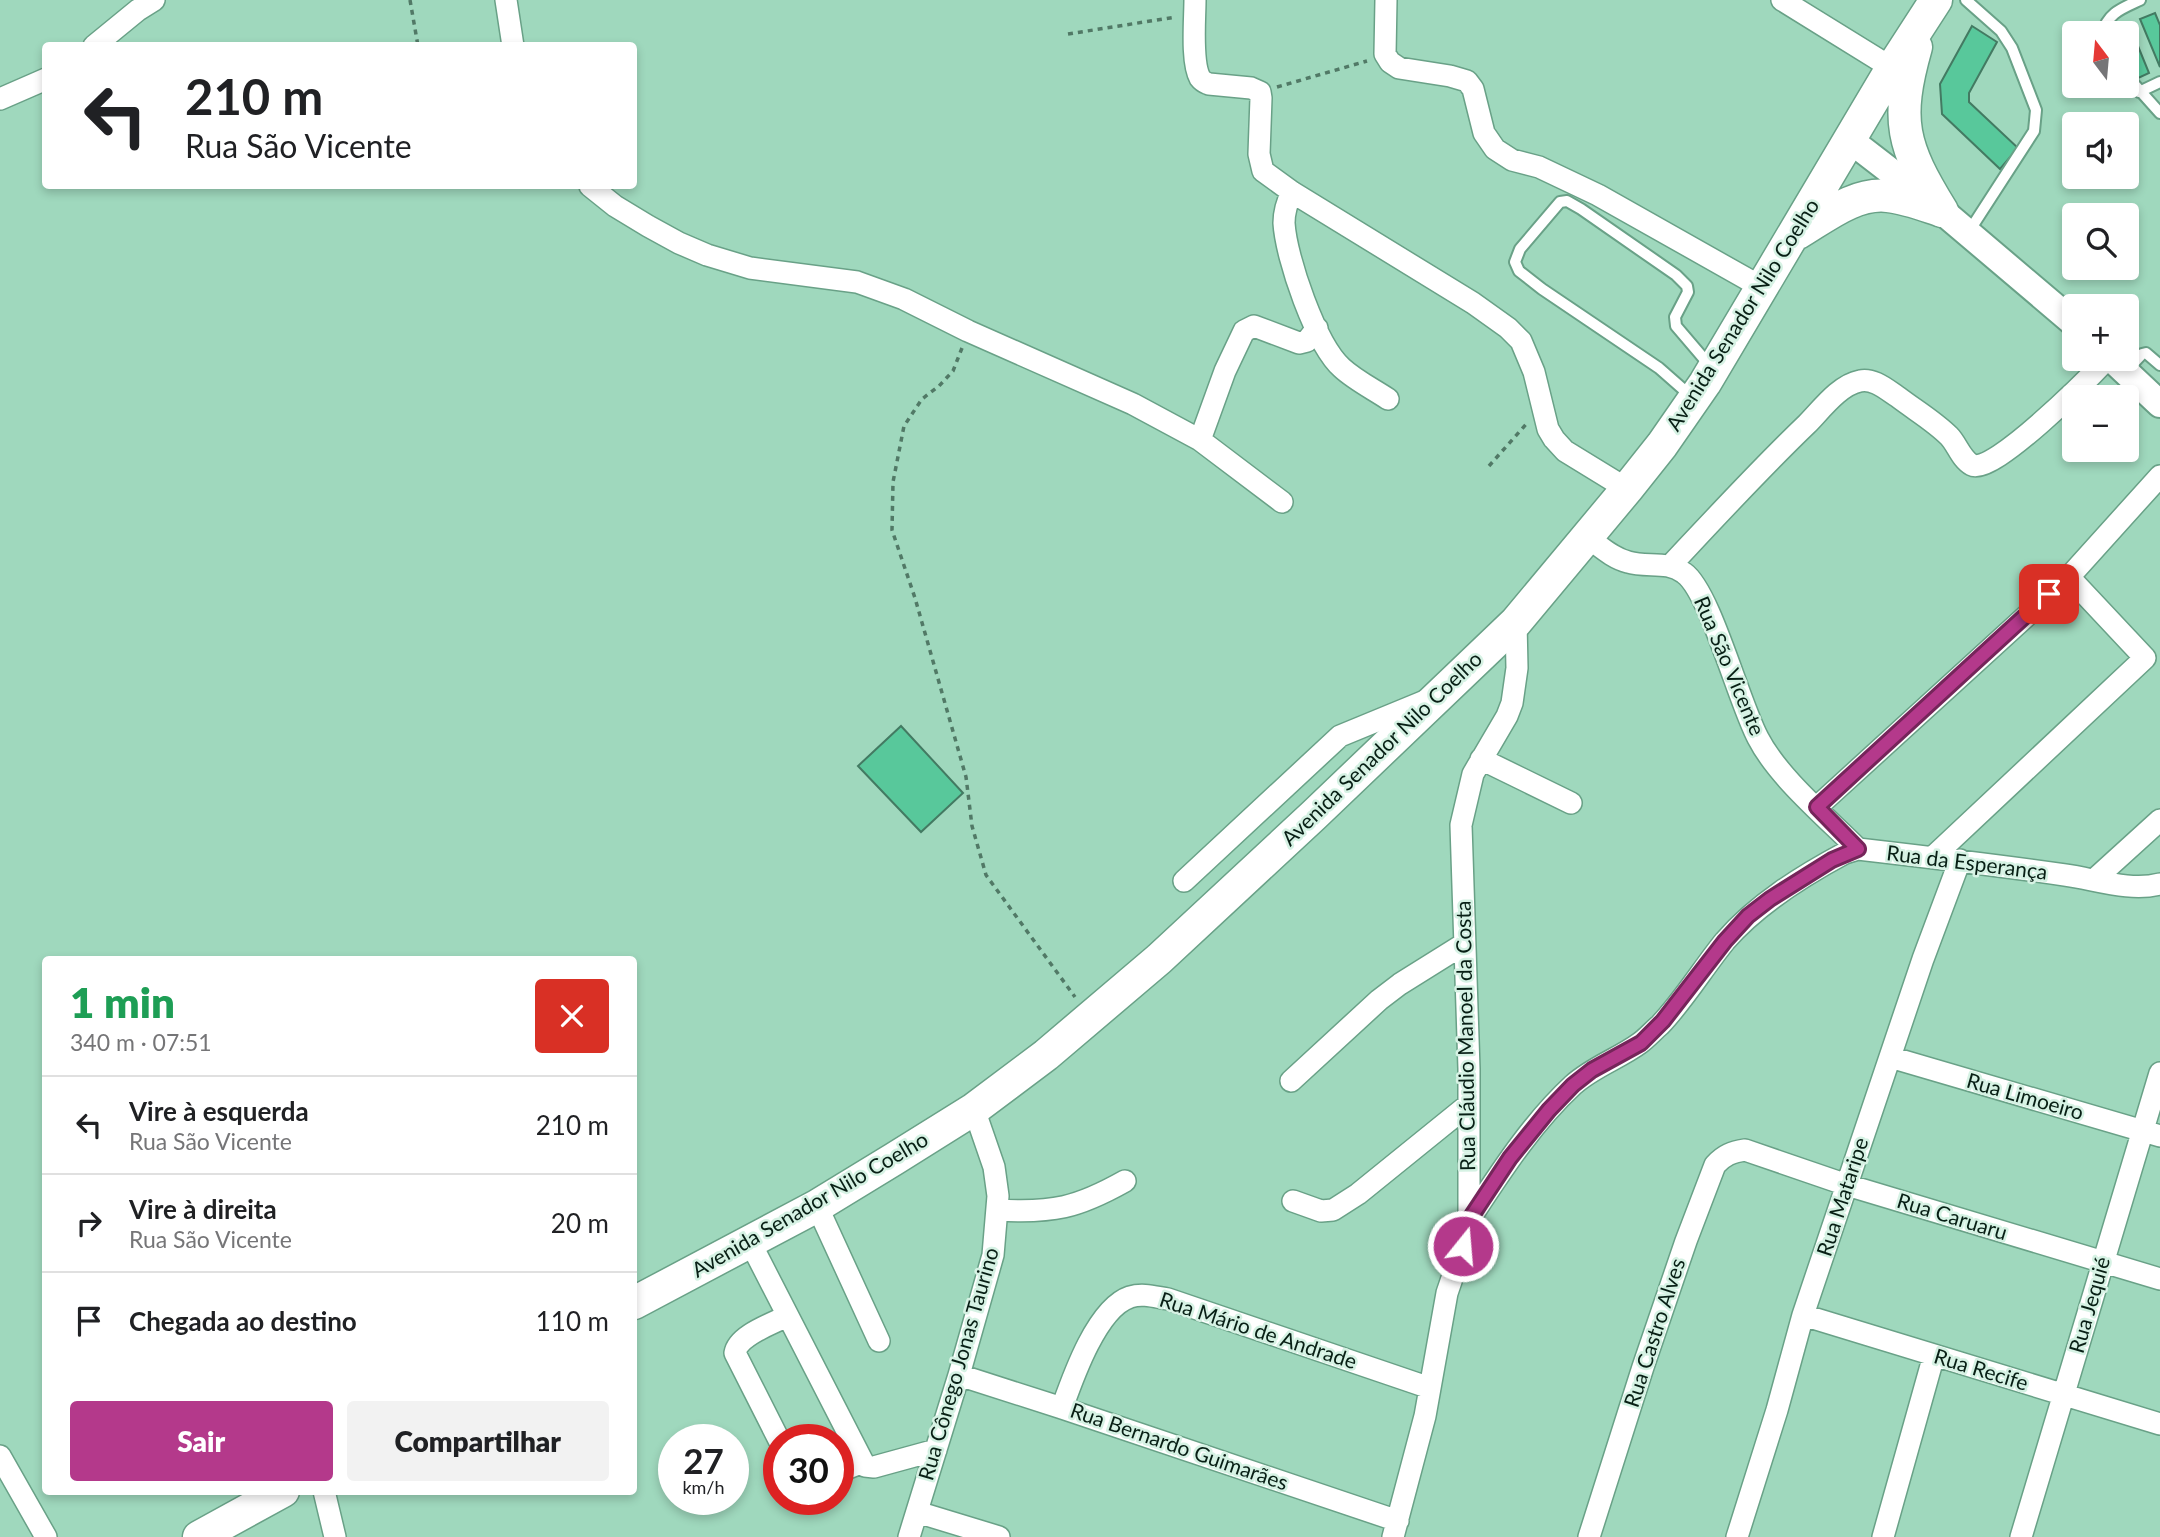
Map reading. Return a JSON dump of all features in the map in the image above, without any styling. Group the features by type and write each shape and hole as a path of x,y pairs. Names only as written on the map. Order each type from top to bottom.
{"main road":[{"name":"Avenida Senador Nilo Coelho","path":"637,1301 817,1206 974,1109 1091,1019 1207,914 1516,622 1662,445 1713,370 1892,68 1933,5"},
{"path":"1933,5 1906,82 1903,110 1910,150 1920,175 1941,211"},
{"path":"1794,235 1837,208 1871,197 1905,199 1941,211"},
{"path":"199,1537 276,1495"}],"street":[{"path":"99,42 154,0"},
{"path":"506,0 512,42"},
{"path":"1386,0 1385,54 1390,61 1399,68 1467,81 1473,89 1484,133 1495,149 1512,160 1539,167 1598,195 1763,288"},
{"path":"1782,0 1892,68"},
{"path":"1195,7 1195,52 1203,81 1260,92 1259,154 1260,165 1267,175 1461,295 1508,328 1521,341 1534,372 1548,429 1565,451 1627,489"},
{"path":"0,99 42,81"},
{"path":"1850,140 1968,233 2062,313"},
{"path":"594,189 648,226 707,255 750,268 857,282 904,299 968,331 1133,404 1200,440 1282,502"},
{"path":"1292,192 1286,204 1284,222 1287,243 1296,278 1317,328 1342,368 1388,398"},
{"path":"1200,440 1225,371 1244,331 1254,326 1299,342 1307,341 1317,328"},
{"path":"1587,537 1615,557 1627,562 1670,566 1780,449 1841,391 1855,382 1865,380 1883,387 1948,434 1966,460 1977,466 1993,460 2105,371"},
{"path":"2124,371 2160,404"},
{"path":"1817,807 2068,577 2160,476"},
{"name":"Rua São Vicente","path":"1670,566 1693,581 1709,612 1746,713 1772,762 1858,849"},
{"path":"1933,857 2152,657 2068,577"},
{"name":"Rua Cláudio Manoel da Costa","path":"1396,1529 1430,1388 1447,1293 1469,1220 1461,825 1473,774 1513,703 1517,668 1516,622"},
{"path":"1184,880 1340,736 1440,695"},
{"path":"1481,759 1571,803"},
{"path":"2095,879 2160,821"},
{"name":"Rua da Esperança","path":"1469,1220 1510,1158 1573,1085 1592,1070 1641,1043 1748,916 1832,860 1858,849 1960,860 2134,887 2160,884"},
{"name":"Rua Mataripe","path":"1737,1537 1777,1410 1803,1315 1960,860"},
{"path":"1291,1081 1379,1000 1464,944"},
{"name":"Rua Limoeiro","path":"1890,1057 2151,1133"},
{"name":"Rua Jequié","path":"2021,1537 2102,1262 2151,1133 2160,1073"},
{"path":"1293,1201 1321,1211 1334,1210 1358,1194 1468,1105"},
{"name":"Rua Cônego Jonas Taurino","path":"909,1537 993,1255 998,1196 994,1167 974,1109"},
{"name":"Rua Caruaru","path":"1745,1150 1847,1185 2160,1279"},
{"name":"Rua Castro Alves","path":"1590,1537 1643,1367 1707,1184 1723,1156 1745,1150"},
{"path":"998,1210 1029,1212 1067,1207 1094,1198 1125,1181"},
{"path":"817,1206 879,1341"},
{"path":"749,1240 865,1466 874,1467 936,1450"},
{"name":"Rua Mário de Andrade","path":"1062,1408 1077,1367 1097,1327 1127,1298 1144,1294 1168,1299 1430,1388"},
{"name":"Rua Recife","path":"1803,1315 2160,1424"},
{"path":"771,1424 735,1353 743,1338 787,1316"},
{"path":"1882,1537 1934,1355"},
{"name":"Rua Bernardo Guimarães","path":"959,1375 1062,1408 1396,1529"},
{"path":"0,1456 47,1537"},
{"path":"854,1466 863,1462"},
{"path":"325,1495 335,1537"},
{"path":"917,1512 999,1537"}],"lane":[{"path":"1966,0 2001,31 2012,48 2036,110 2034,131 1968,233"},
{"path":"2106,21 2111,15 2140,0"},
{"path":"2160,82 2139,92 2160,113"},
{"path":"1694,398 1659,369 1519,271 1515,262 1520,249 1560,202 1567,201 1581,209 1676,275 1687,286 1688,292 1675,317 1676,326 1713,370"},
{"path":"2139,355 2146,353 2160,365"}],"path":[{"path":"410,0 417,42"},
{"path":"1068,34 1195,7"},
{"path":"1260,92 1385,54"},
{"path":"968,331 953,371 922,399 904,426 893,482 892,530 966,777 972,826 986,876 1091,1019"},
{"path":"1489,466 1541,408"}],"building":[{"path":"2155,13 2160,25 2160,67 2140,19"},
{"path":"1972,26 1997,42 1969,93 1969,102 2018,148 2000,169 1942,114 1940,84"},
{"path":"2139,48 2149,73 2139,78"},
{"path":"901,726 963,793 921,832 858,766"}],"route":[{"path":"1463,1246 1469,1220 1510,1158 1573,1085 1592,1070 1641,1043 1663,1021 1725,941 1748,916 1832,860 1858,849 1817,807 2049,594"}]}
